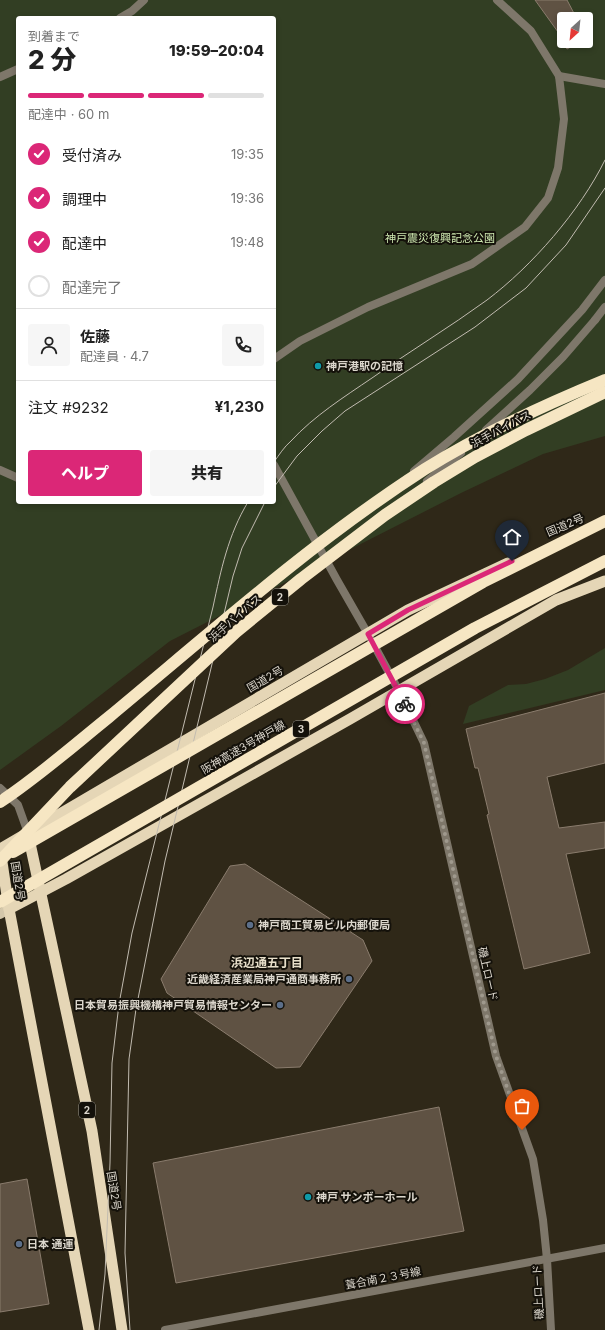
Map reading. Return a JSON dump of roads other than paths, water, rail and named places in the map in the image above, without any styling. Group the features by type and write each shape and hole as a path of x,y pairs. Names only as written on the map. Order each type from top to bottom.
{"highway":[{"name":"浜手バイパス","path":"0,802 72,747 287,569 374,503 466,445 520,418 605,380"},
{"name":"浜手バイパス","path":"0,861 70,787 236,632 301,579 385,515 434,482 526,430 605,392"},
{"name":"国道2号","path":"89,1330 3,908 0,849 408,610 512,561 605,521"},
{"name":"阪神高速3号神戸線","path":"0,861 484,582 605,521"},
{"name":"阪神高速3号神戸線","path":"3,908 475,628 605,561"},
{"name":"国道2号","path":"3,908 41,893 399,691 556,600 605,581"},
{"name":"2","path":"28,833 41,893"},
{"name":"国道2号","path":"41,893 92,1131 122,1330"}],"street":[{"path":"123,16 132,11 144,0"},
{"path":"276,358 300,341 368,307 472,264 525,227 548,198 558,168 564,119 559,76 531,31 497,0"},
{"path":"0,77 16,70"},
{"path":"559,76 605,84"},
{"path":"374,503 454,437 518,379 582,310 605,280"},
{"path":"385,515 469,446 530,390 564,357 605,307"},
{"name":"磯上ロード","path":"276,469 399,691 424,743 496,1056 533,1160 547,1258 551,1330"},
{"path":"0,470 16,477"},
{"path":"0,788 18,805 28,833"},
{"name":"葺合南２３号線","path":"165,1330 605,1248"}],"tram line":[{"path":"276,459 288,443 319,415 459,320 487,300 521,271 569,218 595,179 605,160"},
{"path":"276,484 297,456 345,411 475,327 526,288 566,245 605,188"},
{"path":"99,1330 105,1274 110,1163 112,1063 119,1004 132,933 222,566 235,527 247,504"},
{"path":"130,1330 125,1253 129,1059 136,1009 165,861 233,576 242,548 264,504"}],"place":[{"name":"神戸港駅の記憶","path":"318,366"},
{"name":"神戸商工貿易ビル内郵便局","path":"250,925"},
{"name":"近畿経済産業局神戸通商事務所","path":"349,979"},
{"name":"日本貿易振興機構神戸貿易情報センター","path":"280,1005"},
{"name":"神戸 サンボーホール","path":"308,1197"},
{"name":"日本 通運","path":"19,1244"}],"district":[{"name":"浜辺通五丁目","path":"267,962"}],"park label":[{"name":"神戸震災復興記念公園","path":"440,238"}]}
